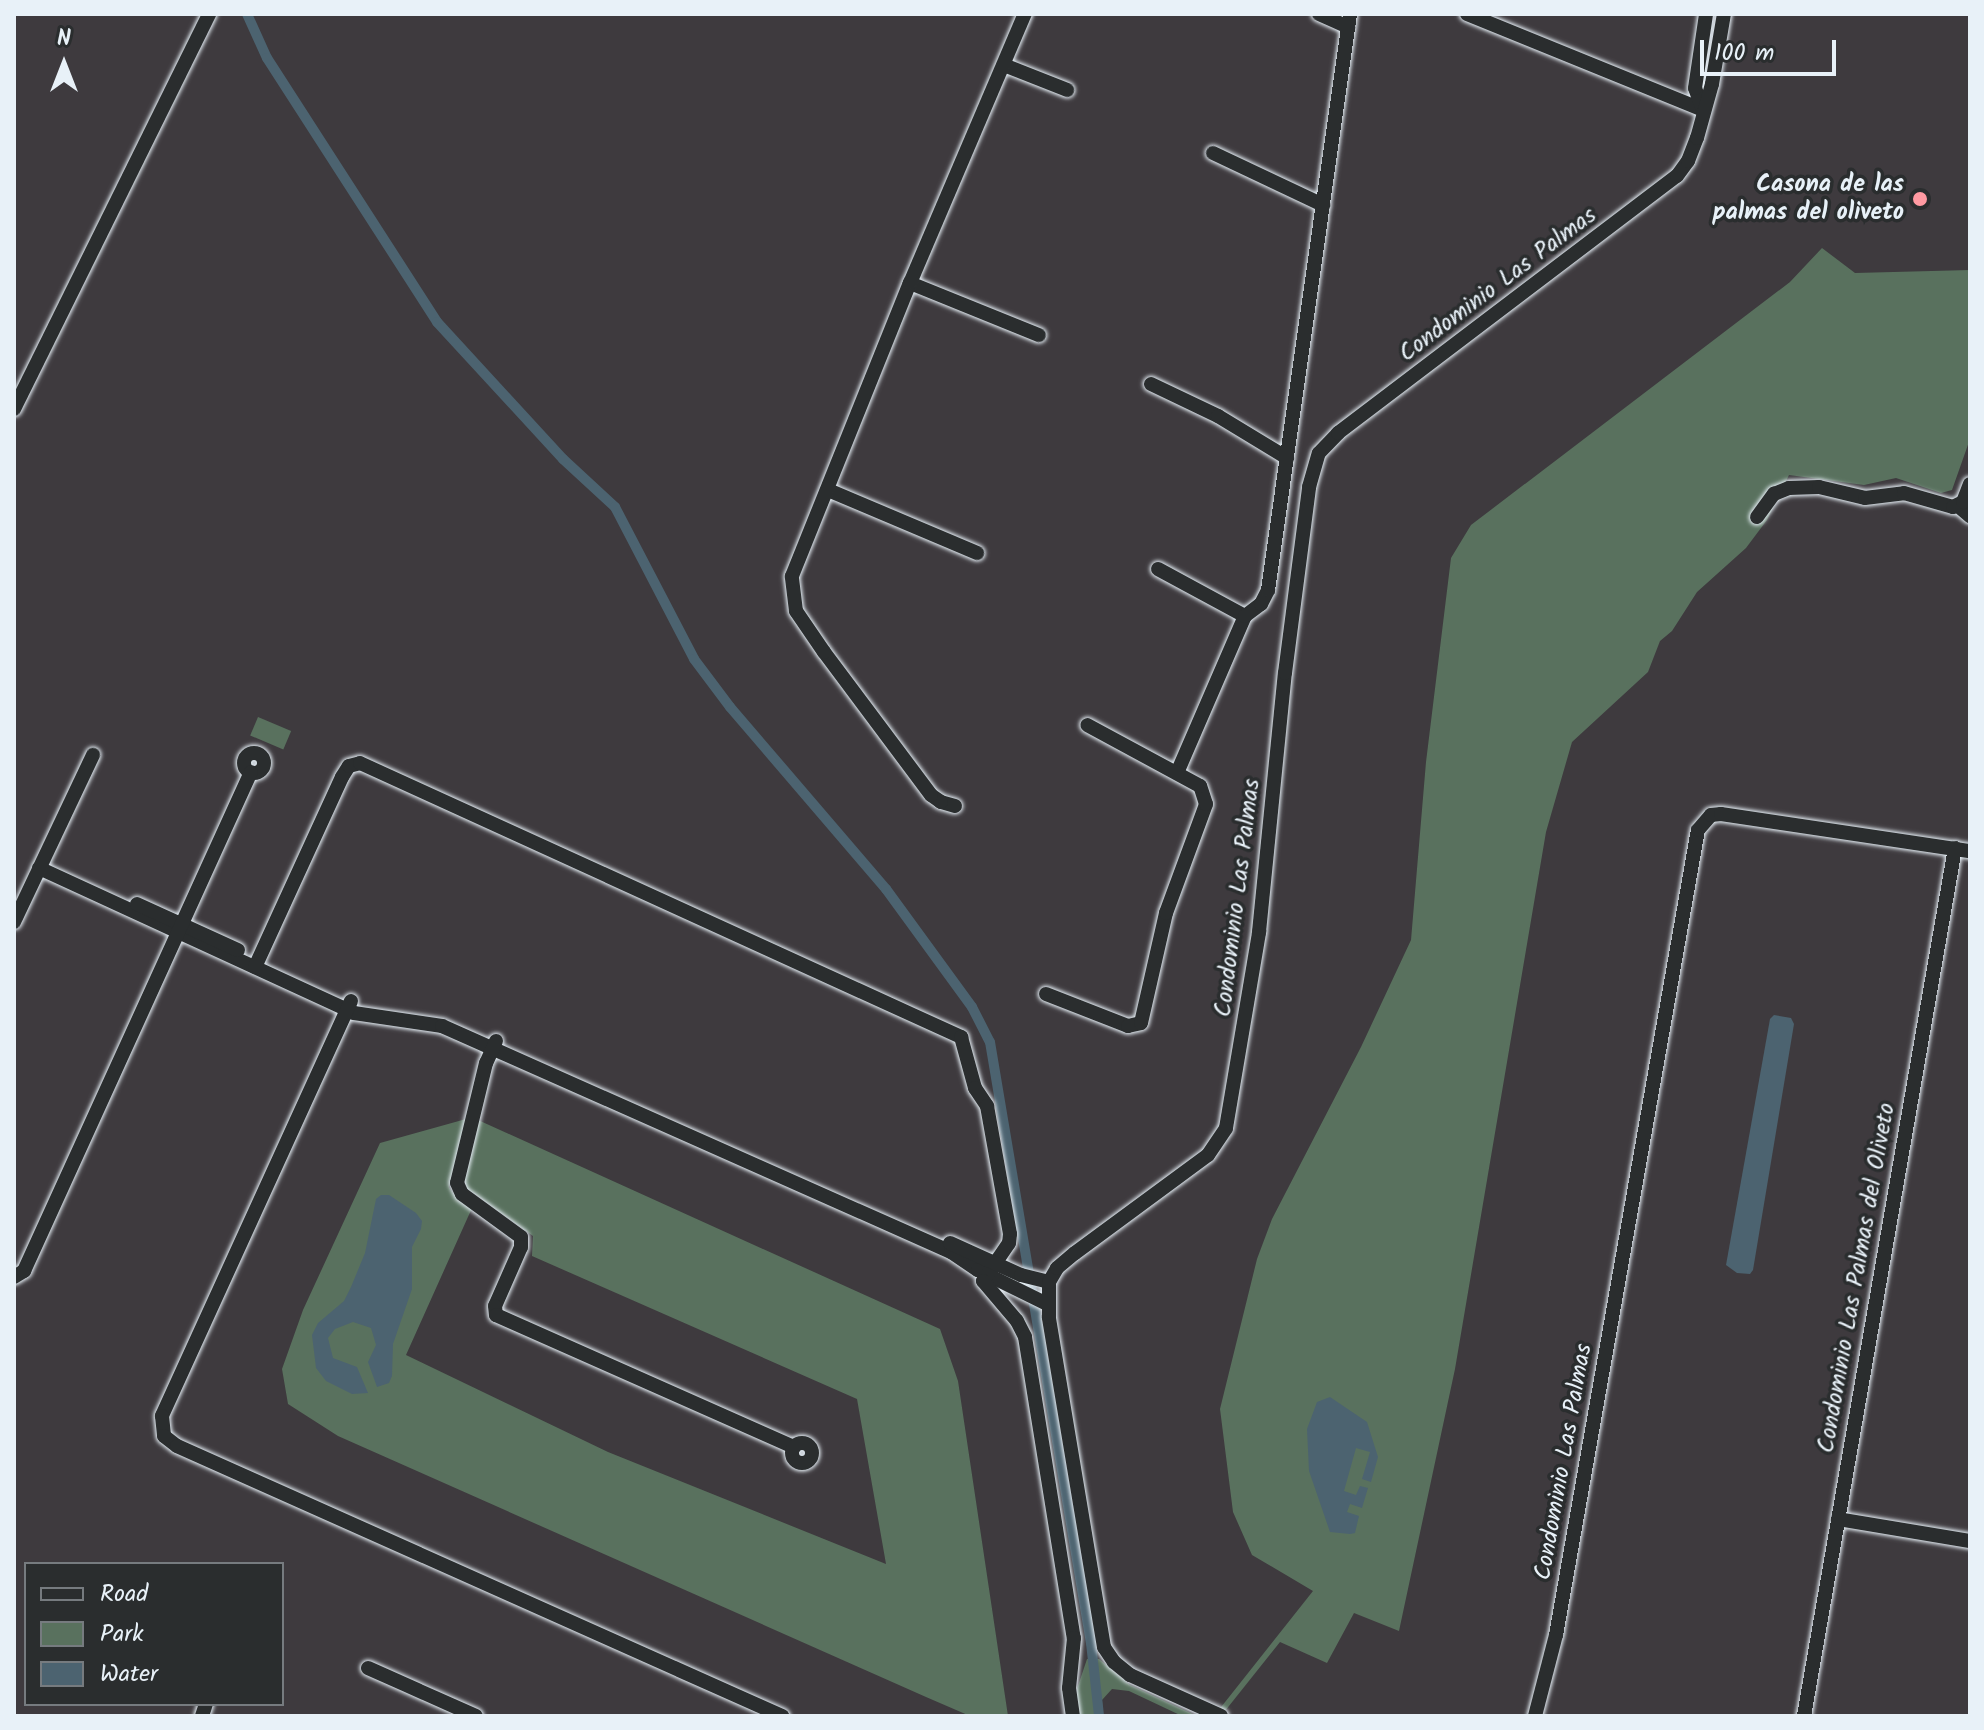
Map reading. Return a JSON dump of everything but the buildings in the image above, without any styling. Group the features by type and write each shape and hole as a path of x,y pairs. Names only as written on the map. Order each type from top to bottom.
{"street":[{"path":"14,409 209,14"},
{"path":"955,806 931,795 796,611 791,590 794,569 910,283 1025,14"},
{"path":"1177,773 1245,616 1261,604 1268,590 1349,21 1319,14"},
{"path":"1467,14 1703,110"},
{"name":"Condominio Las Palmas","path":"1703,110 1695,88 1706,14"},
{"name":"Condominio Las Palmas","path":"1049,1282 1057,1268 1075,1253 1208,1155 1226,1128 1259,932 1285,673 1309,487 1319,453 1338,433 1669,184 1692,153 1712,84 1724,14"},
{"path":"1004,65 1067,90"},
{"path":"1213,153 1323,205"},
{"path":"910,283 1039,335"},
{"path":"1151,384 1218,416 1287,458"},
{"path":"1958,506 1970,484"},
{"path":"1757,517 1775,492 1819,487 1865,498 1897,493 1958,506 1970,516"},
{"path":"828,490 977,553"},
{"path":"1158,569 1245,616"},
{"path":"1046,994 1128,1026 1137,1026 1143,1020 1163,925 1206,804 1202,789 1087,725"},
{"path":"14,922 93,755"},
{"path":"257,963 346,768 360,763 955,1031 961,1037 975,1088 987,1106 1008,1219 1009,1243 990,1268 985,1286 1017,1321 1025,1337 1074,1638 1069,1688 1073,1716"},
{"path":"14,1277 24,1271 251,772"},
{"name":"Condominio Las Palmas","path":"1535,1716 1556,1635 1698,830 1711,815 1721,814 1970,851"},
{"name":"Condominio Las Palmas del Oliveto","path":"1804,1716 1955,848"},
{"path":"40,864 352,1007 438,1024 494,1045 1032,1289 1049,1282"},
{"path":"352,1007 162,1416 163,1434 170,1442 782,1716"},
{"path":"494,1045 457,1183 462,1194 521,1237 521,1247 495,1306 496,1315 794,1447"},
{"path":"1032,1289 1049,1282"},
{"path":"1032,1289 1104,1647 1114,1662 1130,1675 1221,1716"},
{"path":"1838,1519 1970,1541"},
{"path":"368,1668 476,1716"}],"green space":[{"path":"1822,248 1855,273 1970,270 1970,439 1952,490 1941,493 1896,478 1864,485 1789,475 1767,520 1746,548 1697,592 1672,631 1660,641 1648,672 1572,742 1546,832 1455,1369 1399,1631 1354,1613 1327,1663 1280,1642 1221,1716 1214,1716 1313,1591 1252,1555 1233,1512 1220,1409 1257,1259 1272,1219 1361,1047 1411,940 1426,762 1451,558 1471,525 1790,282"},
{"path":"258,717 291,731 283,749 250,735"},
{"path":"466,1119 449,1187 472,1208 406,1355 608,1452 886,1564 857,1399 532,1256 533,1236 462,1185 478,1120 940,1329 958,1381 1008,1716 970,1716 926,1697 338,1436 288,1404 282,1369 303,1310 380,1143"},
{"path":"1087,1659 1099,1659 1130,1685 1197,1716 1182,1716 1129,1691 1112,1689 1102,1700 1103,1716 1079,1716 1076,1692"}],"water":[{"path":"1774,1015 1791,1018 1794,1024 1753,1270 1750,1274 1737,1273 1726,1265 1770,1019"},
{"path":"389,1195 416,1213 422,1221 421,1229 412,1247 412,1289 393,1344 389,1383 377,1387 368,1362 376,1345 371,1328 353,1322 335,1329 328,1338 333,1358 357,1367 368,1393 352,1394 326,1381 316,1368 312,1335 318,1323 344,1301 351,1287 365,1253 376,1199"},
{"path":"1330,1397 1367,1422 1378,1457 1371,1482 1362,1479 1370,1452 1356,1448 1344,1491 1356,1495 1360,1486 1368,1488 1362,1508 1350,1504 1347,1512 1359,1516 1355,1533 1350,1534 1330,1532 1309,1471 1307,1429 1317,1402"}],"waterway":[{"path":"247,14 267,58 437,322 563,459 615,507 694,659 730,707 886,889 972,1007 990,1042 1091,1643 1099,1716"}],"place":[{"name":"Casona de las palmas del oliveto","path":"1920,199"}]}
